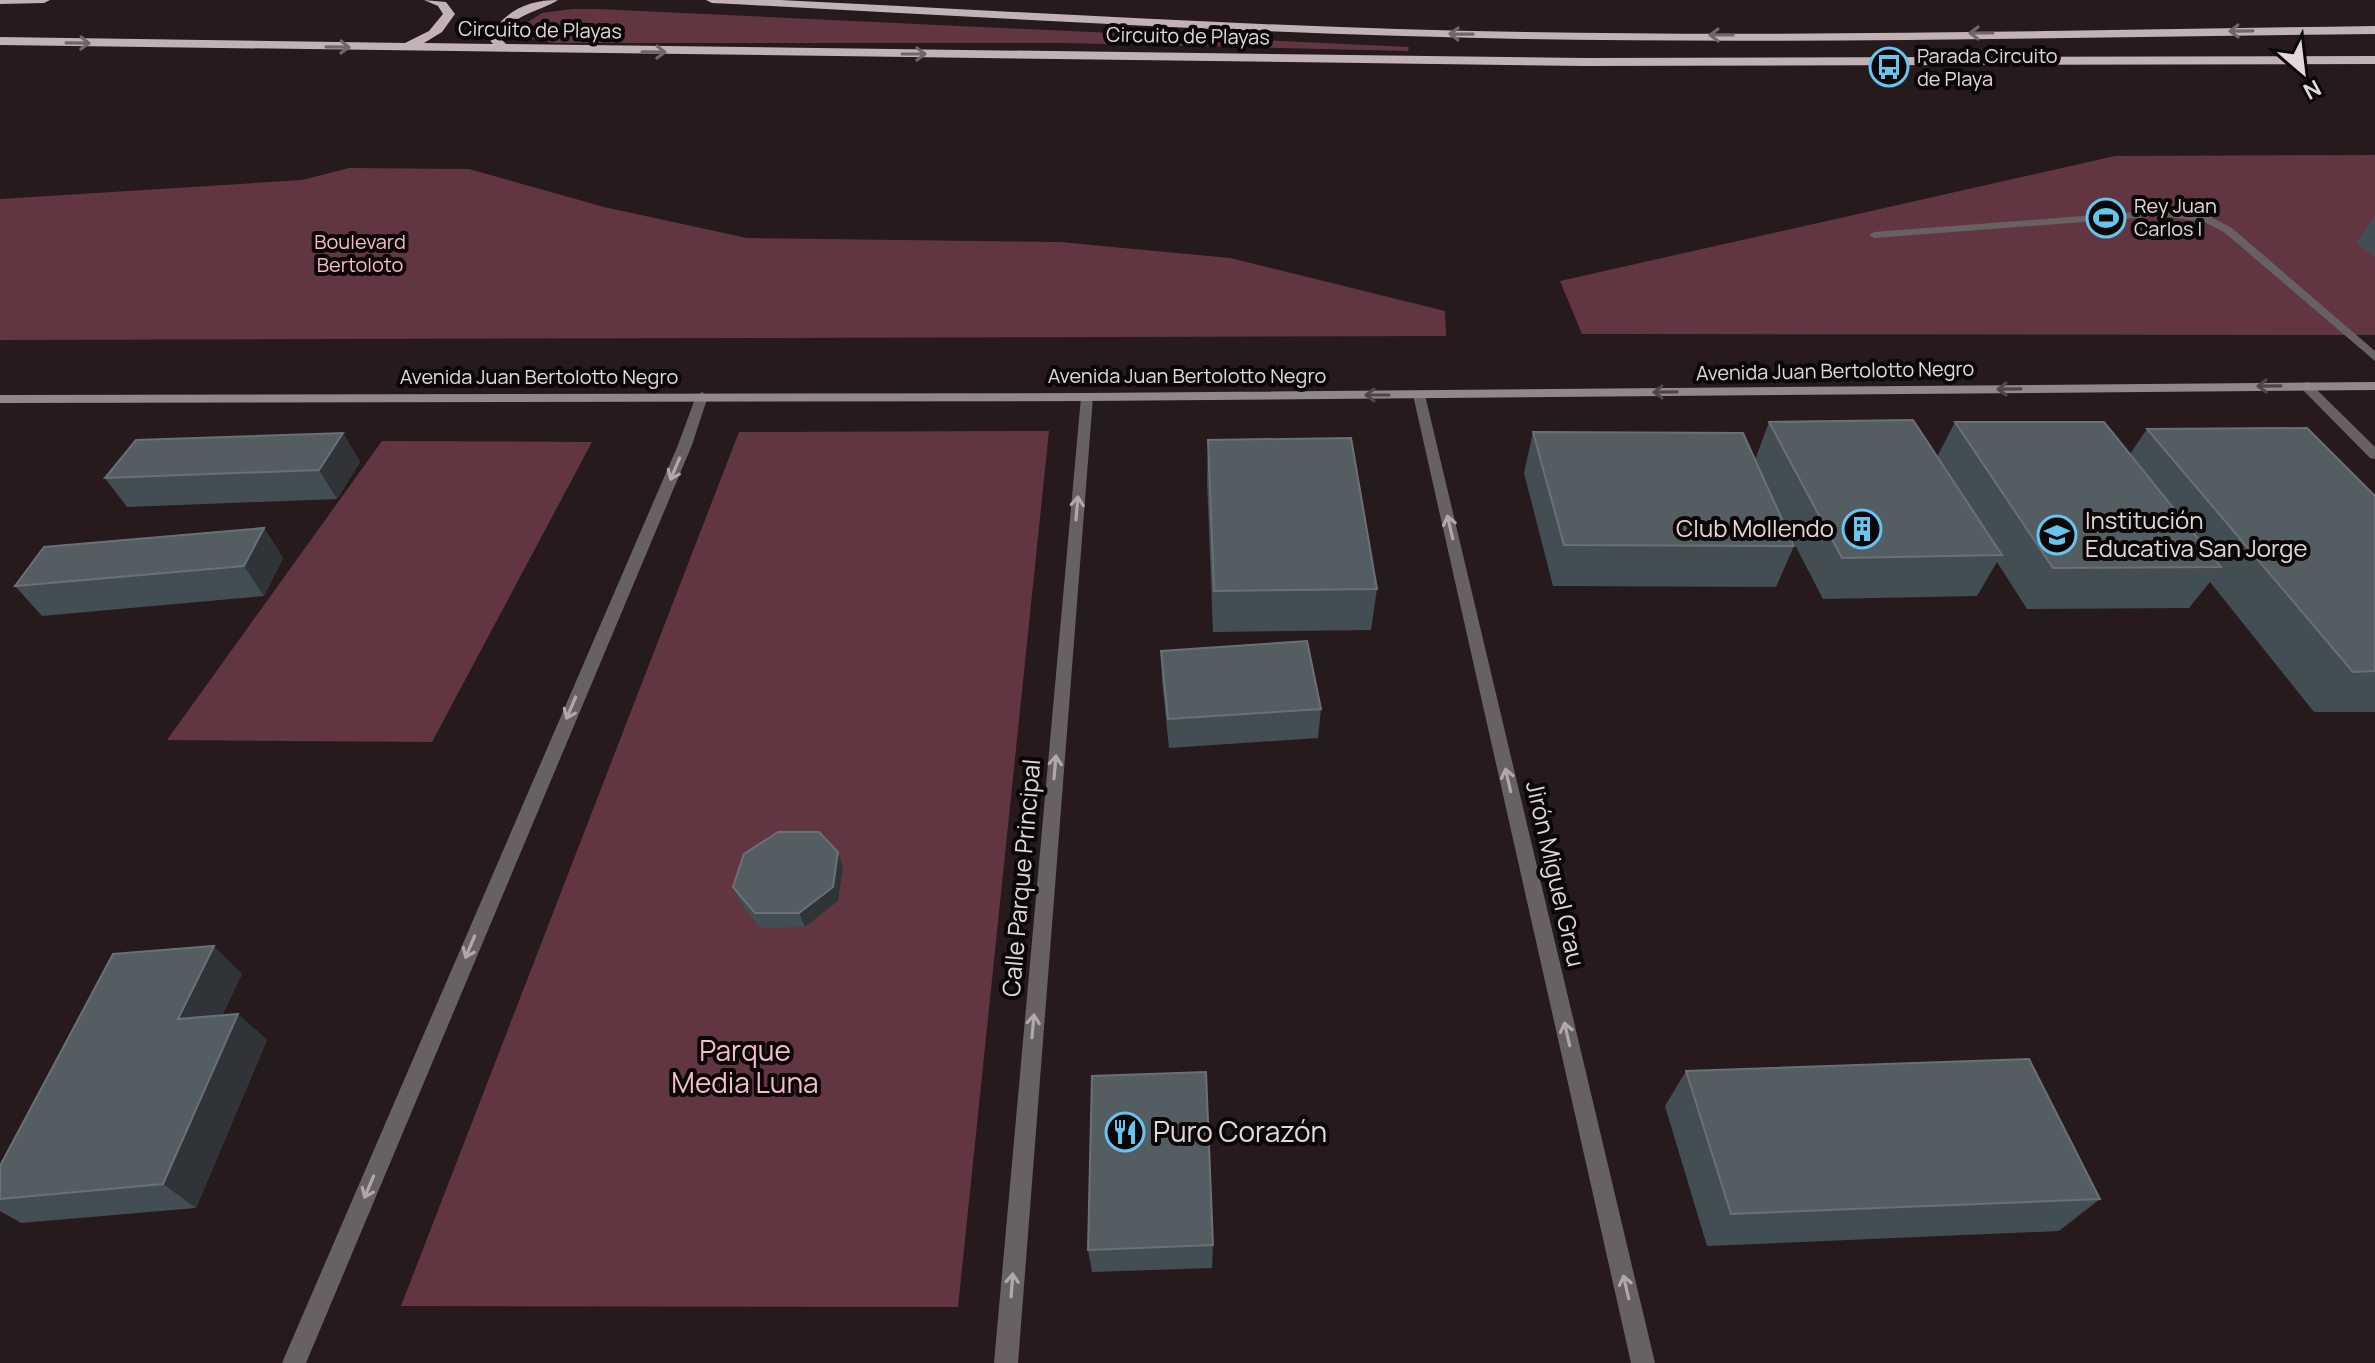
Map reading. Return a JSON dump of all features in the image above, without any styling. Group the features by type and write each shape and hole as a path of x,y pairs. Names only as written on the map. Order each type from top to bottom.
{"highway":[{"path":"0,1 44,0"},
{"path":"401,48 428,38 445,25 449,14 442,4 430,0"},
{"path":"504,50 495,39 500,26 516,13 552,0"},
{"name":"Circuito de Playas","path":"712,0 1141,24 1423,34 2375,30"},
{"name":"Circuito de Playas","path":"0,41 1571,62 2375,60"}],"main road":[{"name":"Avenida Juan Bertolotto Negro","path":"0,399 1087,397 2375,386"}],"street":[{"path":"1874,235 2161,213 2207,219 2228,230 2375,357"},
{"path":"2306,386 2375,455"},
{"name":"Jirón Miguel Grau","path":"1419,395 1643,1363"},
{"path":"294,1363 685,445 702,396"},
{"name":"Calle Parque Principal","path":"1006,1363 1087,397"}],"green space":[{"path":"572,9 1409,47 1408,51 1062,43 554,43 527,38 523,25 542,13"},
{"name":"Rey Juan Carlos I","path":"2375,155 2375,335 1582,334 1560,281 2115,156"},
{"name":"Boulevard Bertoloto","path":"349,168 469,169 604,207 747,238 1060,242 1230,258 1445,311 1446,336 0,340 0,199 302,180"},
{"name":"Parque Media Luna","path":"1049,431 958,1307 401,1306 739,432"},
{"path":"382,441 592,442 432,742 167,740"}],"building":[{"path":"1913,420 2002,555 1842,558 1769,422"},
{"path":"1955,422 2104,422 2221,567 2053,568"},
{"path":"2307,428 2375,496 2375,671 2353,672 2147,429"},
{"path":"1533,432 1743,433 1794,546 1564,545"},
{"path":"343,433 319,470 105,478 136,440"},
{"path":"1351,438 1377,589 1214,591 1208,440"},
{"path":"264,528 244,566 15,586 44,547"},
{"path":"1307,641 1321,709 1168,719 1161,651"},
{"path":"778,832 819,832 838,852 833,887 799,913 755,913 733,887 744,854"},
{"path":"214,946 178,1019 238,1014 163,1184 0,1199 0,1166 113,954"},
{"path":"2029,1059 2100,1199 1731,1214 1686,1071"},
{"path":"1206,1072 1213,1245 1088,1250 1092,1076"}],"place":[{"name":"Parada Circuito de Playa","path":"1889,67"},
{"name":"Rey Juan Carlos I","path":"2106,218"},
{"name":"Club Mollendo","path":"1862,529"},
{"name":"Institución Educativa San Jorge","path":"2057,535"},
{"name":"Puro Corazón","path":"1125,1132"}]}
